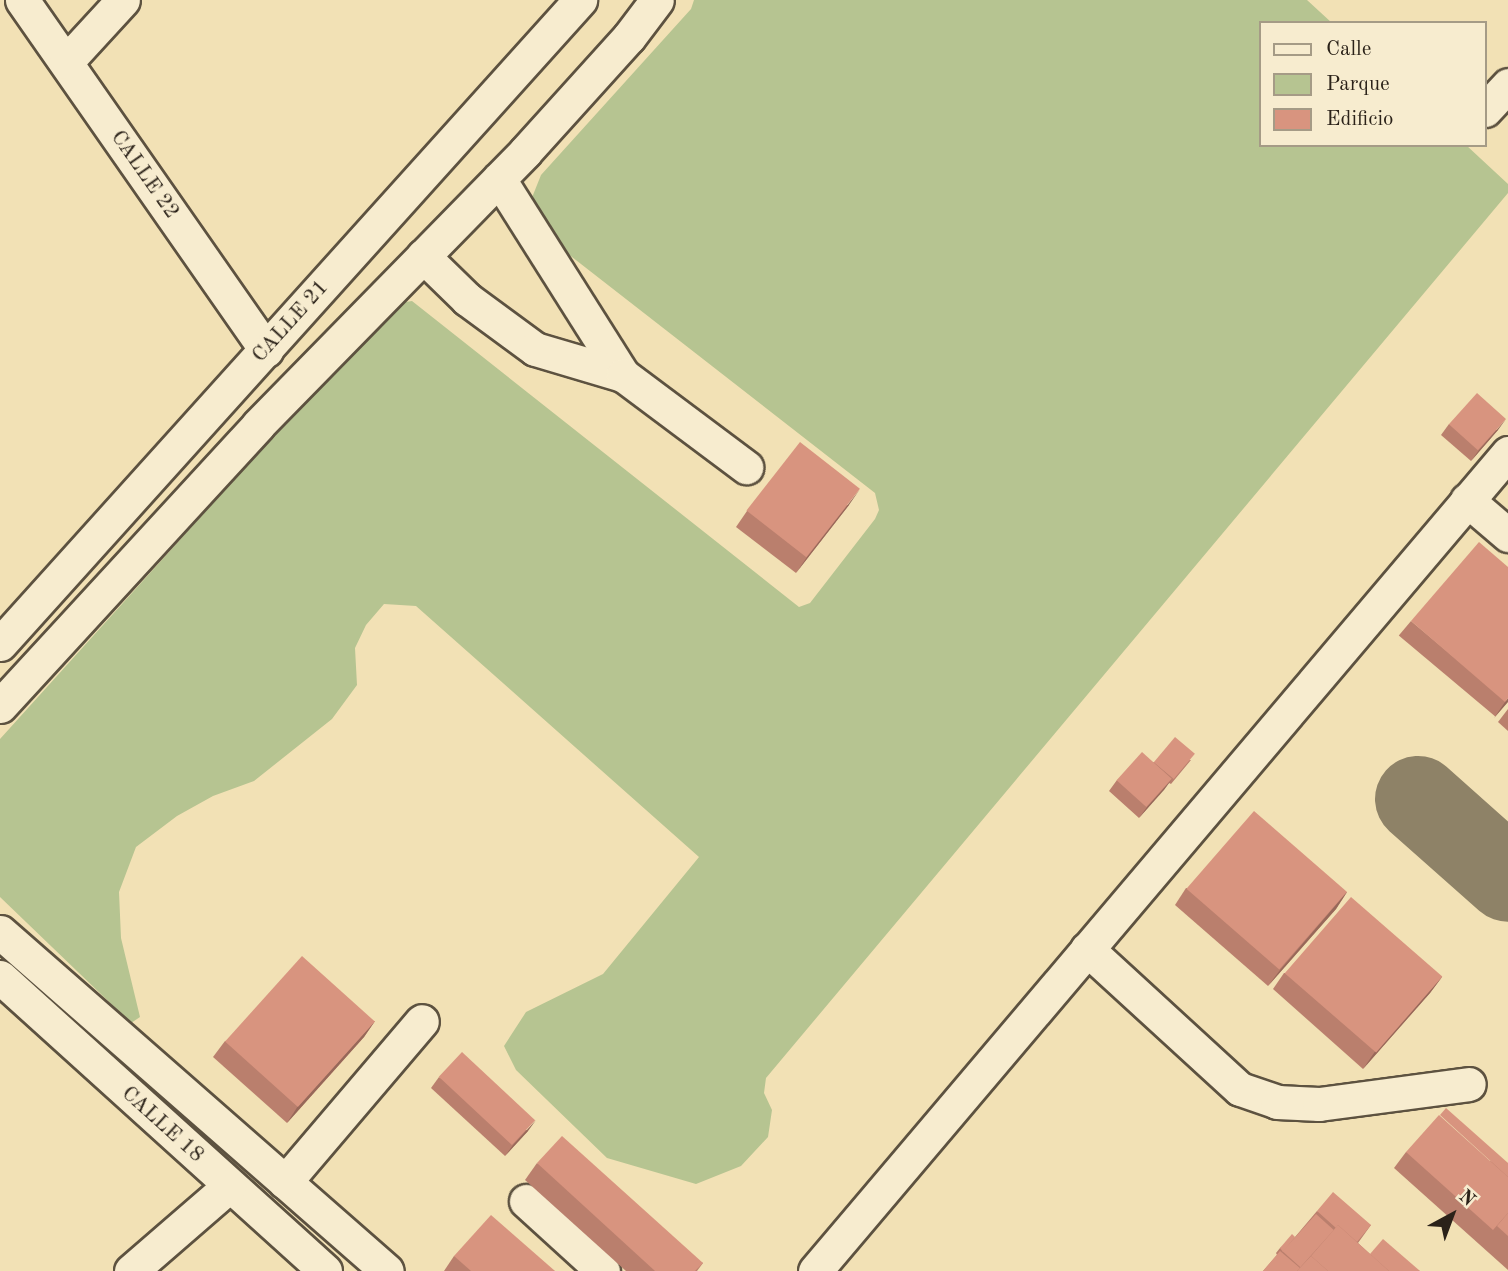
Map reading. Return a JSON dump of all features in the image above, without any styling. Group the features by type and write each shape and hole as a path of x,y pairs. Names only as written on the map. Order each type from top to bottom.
{"street":[{"name":"CALLE 22","path":"22,0 266,350"},
{"path":"66,62 123,0"},
{"name":"CALLE 21","path":"0,644 580,0"},
{"path":"0,706 258,425 499,179 629,37 657,0"},
{"path":"1487,108 1508,85"},
{"path":"499,179 622,375"},
{"path":"423,256 467,299 535,349 622,375 746,467"},
{"path":"815,1271 1508,453"},
{"path":"1467,500 1508,535"},
{"path":"0,932 387,1271"},
{"path":"1087,949 1240,1089 1277,1102 1319,1104 1469,1084"},
{"name":"CALLE 18","path":"0,977 325,1271"},
{"path":"285,1182 422,1021"},
{"path":"131,1271 229,1186"},
{"path":"526,1201 603,1271"}],"green space":[{"path":"694,0 1307,0 1330,21 1260,21 1260,147 1468,147 1508,184 1508,193 766,1078 764,1093 772,1110 768,1137 741,1166 696,1184 607,1158 516,1070 504,1046 526,1012 603,974 699,857 416,606 384,604 366,625 355,648 357,685 332,719 254,781 213,796 177,816 136,847 119,892 121,938 140,1017 131,1023 0,897 0,739 384,314 399,303 412,301 799,607 810,603 875,519 879,510 875,493 563,250 531,200 541,175 691,9"}],"building":[{"path":"1477,393 1506,419 1478,450 1449,424"},
{"path":"800,442 860,489 806,557 746,511"},
{"path":"1479,542 1508,567 1508,698 1505,702 1411,621"},
{"path":"1175,737 1195,754 1174,779 1154,762"},
{"path":"1142,752 1172,779 1146,807 1117,780"},
{"path":"1254,811 1347,892 1279,969 1186,889"},
{"path":"1351,897 1442,976 1376,1053 1285,973"},
{"path":"302,956 375,1022 298,1107 225,1041"},
{"path":"462,1052 535,1120 512,1145 439,1077"},
{"path":"1446,1108 1508,1163 1508,1177 1440,1115"},
{"path":"1439,1115 1508,1177 1508,1213 1493,1230 1406,1152"},
{"path":"562,1136 703,1263 695,1271 655,1271 537,1163"},
{"path":"1333,1192 1371,1225 1357,1242 1317,1211"},
{"path":"1508,1213 1508,1236 1497,1226"},
{"path":"1316,1214 1334,1230 1300,1267 1283,1251"},
{"path":"491,1215 555,1271 471,1271 454,1256"},
{"path":"1338,1225 1389,1271 1328,1271 1311,1256"},
{"path":"1292,1234 1295,1237 1283,1252 1280,1248"},
{"path":"1383,1239 1420,1271 1389,1271 1370,1254"},
{"path":"1280,1251 1300,1268 1297,1271 1263,1271"},
{"path":"1311,1256 1328,1271 1297,1271"}],"taxiway":[{"path":"1418,799 1508,879"}]}
